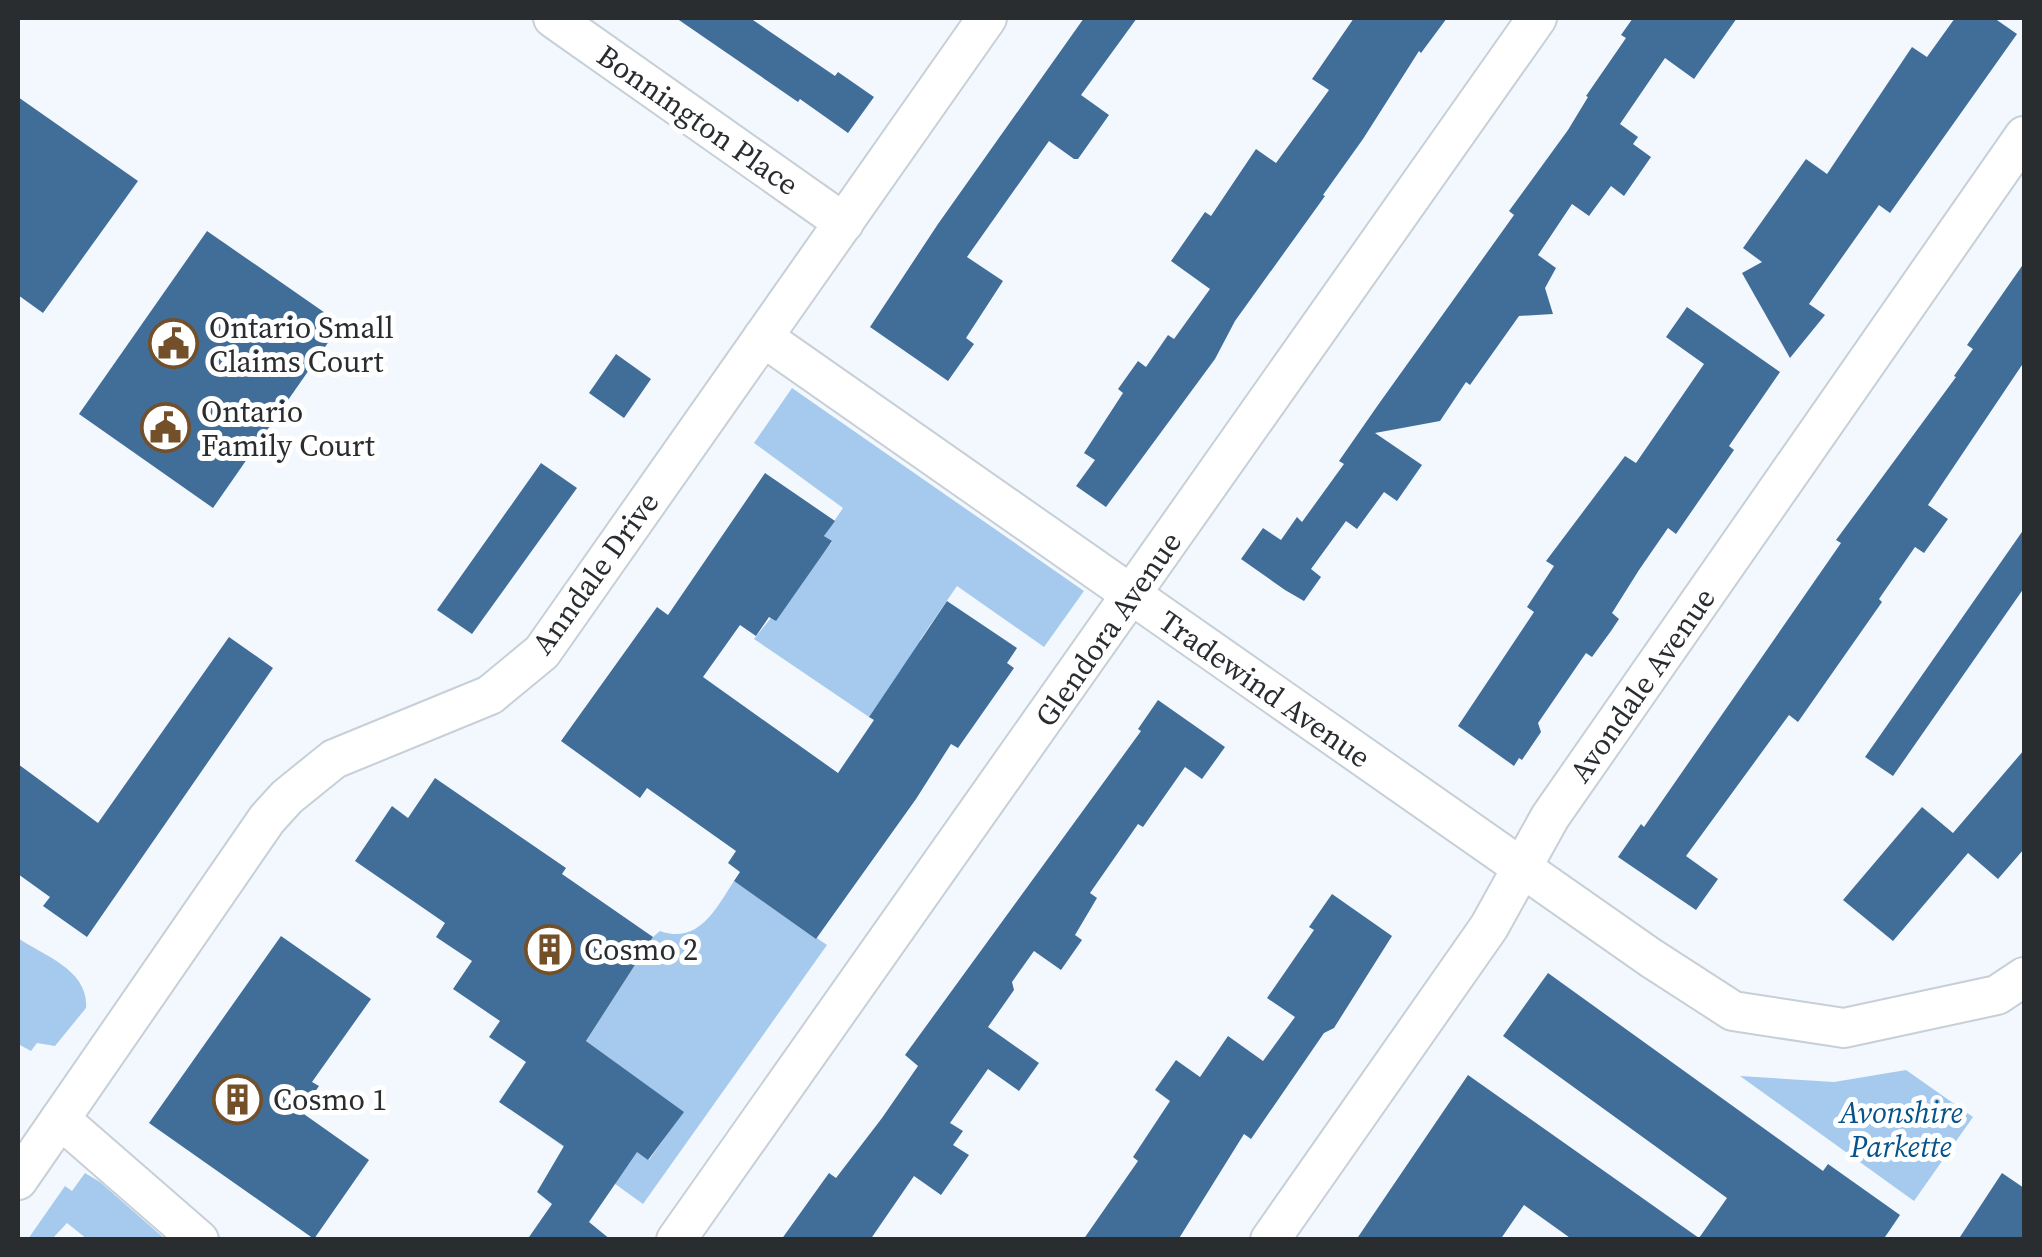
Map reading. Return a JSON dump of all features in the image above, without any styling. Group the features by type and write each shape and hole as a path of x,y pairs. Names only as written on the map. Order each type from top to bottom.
{"street":[{"name":"Bonnington Place","path":"553,18 844,222"},
{"name":"Anndale Drive","path":"18,1180 267,819 287,797 347,752 490,695 542,652 987,18"},
{"name":"Glendora Avenue","path":"676,1240 1537,18"},
{"name":"Avondale Avenue","path":"1270,1240 1488,927 1550,817 2024,136"},
{"name":"Tradewind Avenue","path":"764,338 1651,958 1733,1011 1844,1028 1996,995 2024,976"},
{"path":"60,1119 199,1240"}],"green space":[{"path":"792,388 1084,591 1044,647 957,586 920,640 927,646 900,671 869,717 754,639 832,542 824,536 843,508 754,443"},
{"path":"734,881 827,945 643,1204 536,1127 559,1096 649,1160 683,1112 586,1041 653,937 660,931 673,934 695,929 713,913"},
{"path":"18,938 63,965 85,995 86,1008 55,1046 37,1043 31,1051 18,1044"},
{"name":"Avonshire Parkette","path":"1906,1070 1973,1117 1914,1201 1740,1076 1834,1082"},
{"path":"85,1173 165,1239 87,1239 67,1223 52,1239 28,1239 65,1186 72,1191"}],"building":[{"path":"676,18 750,18 835,76 838,72 874,97 848,133"},
{"path":"1084,18 1137,18 1081,95 1109,115 1078,159 1049,141 967,257 1003,281 966,338 974,344 948,381 870,327"},
{"path":"1354,18 1447,18 1419,51 1325,196 1235,321 1215,359 1106,507 1076,486 1095,460 1084,453 1123,393 1118,389 1138,361 1146,367 1168,335 1174,339 1210,289 1171,261 1205,212 1211,216 1256,149 1276,163 1329,90 1312,79"},
{"path":"1633,18 1737,18 1694,79 1665,58 1620,124 1638,137 1633,144 1651,157 1624,196 1611,186 1589,216 1572,204 1538,255 1556,268 1545,288 1553,314 1519,316 1440,421 1375,433 1422,465 1397,501 1384,492 1357,529 1346,521 1311,569 1321,577 1304,601 1285,590 1241,559 1263,528 1281,540 1297,517 1302,522 1344,464 1339,461 1514,215 1509,211 1568,130 1626,38 1621,35"},
{"path":"1955,18 1994,18 2017,34 1890,213 1879,205 1809,304 1825,315 1790,358 1742,273 1762,262 1743,248 1806,159 1827,174 1912,47 1927,57"},
{"path":"18,97 138,181 43,313 18,295"},
{"path":"207,231 341,324 213,508 79,414"},
{"path":"2024,263 2024,362 1928,505 1948,519 1924,553 1915,547 1879,599 1882,602 1798,722 1789,715 1686,856 1718,879 1696,910 1618,857 1641,824 1644,827 1841,543 1836,540 1956,377 1973,349 1967,345"},
{"path":"1687,307 1780,372 1729,446 1734,450 1676,534 1668,528 1639,570 1612,613 1619,619 1592,657 1586,653 1538,723 1541,732 1514,766 1458,726 1534,612 1527,607 1554,566 1546,561 1625,456 1636,463 1704,364 1666,337"},
{"path":"616,354 651,379 624,418 589,393"},
{"path":"541,463 577,488 472,634 437,610"},
{"path":"765,473 835,521 824,536 832,541 776,621 769,617 756,636 740,625 703,677 838,773 874,720 869,717 947,601 1017,648 1007,663 1014,668 958,748 951,744 816,939 734,881 740,872 728,863 736,851 647,788 640,798 561,741 657,607 668,615"},
{"path":"2024,529 2024,588 1893,776 1865,757"},
{"path":"229,637 273,668 87,937 43,906 50,897 18,874 18,764 98,823"},
{"path":"1158,700 1225,747 1202,779 1185,767 1143,827 1138,824 1090,893 1097,898 1075,935 1082,940 1061,970 1034,951 1012,982 1014,990 988,1027 1039,1063 1019,1091 988,1069 950,1123 963,1131 953,1145 969,1155 941,1195 914,1176 870,1240 781,1240 829,1173 836,1178 882,1118 918,1066 905,1055 1141,731 1138,729"},
{"path":"2024,750 2024,849 1998,879 1968,853 1893,941 1843,900 1922,807 1953,833"},
{"name":"Cosmo 2","path":"435,778 566,868 562,874 653,937 586,1041 684,1112 648,1160 637,1152 589,1222 611,1240 527,1240 552,1204 537,1192 564,1146 499,1102 526,1062 489,1037 500,1021 453,989 472,961 436,937 445,923 355,861 392,806 408,818"},
{"path":"1332,894 1392,936 1334,1028 1324,1033 1251,1139 1244,1134 1178,1240 1083,1240 1138,1161 1133,1157 1170,1101 1155,1090 1176,1060 1200,1077 1228,1036 1263,1061 1295,1017 1267,998 1314,930 1309,927"},
{"name":"Cosmo 1","path":"281,936 371,999 312,1082 319,1086 301,1112 369,1160 314,1239 149,1123"},
{"path":"1548,973 1823,1171 1828,1164 1900,1215 1883,1240 1573,1240 1524,1205 1500,1240 1356,1240 1468,1075 1699,1238 1727,1198 1503,1036"},
{"path":"2002,1173 2024,1188 2024,1240 1958,1240"}],"place":[{"name":"Ontario Small Claims Court","path":"174,344"},
{"name":"Ontario Family Court","path":"166,428"},
{"name":"Cosmo 2","path":"549,949"},
{"name":"Cosmo 1","path":"238,1099"}]}
